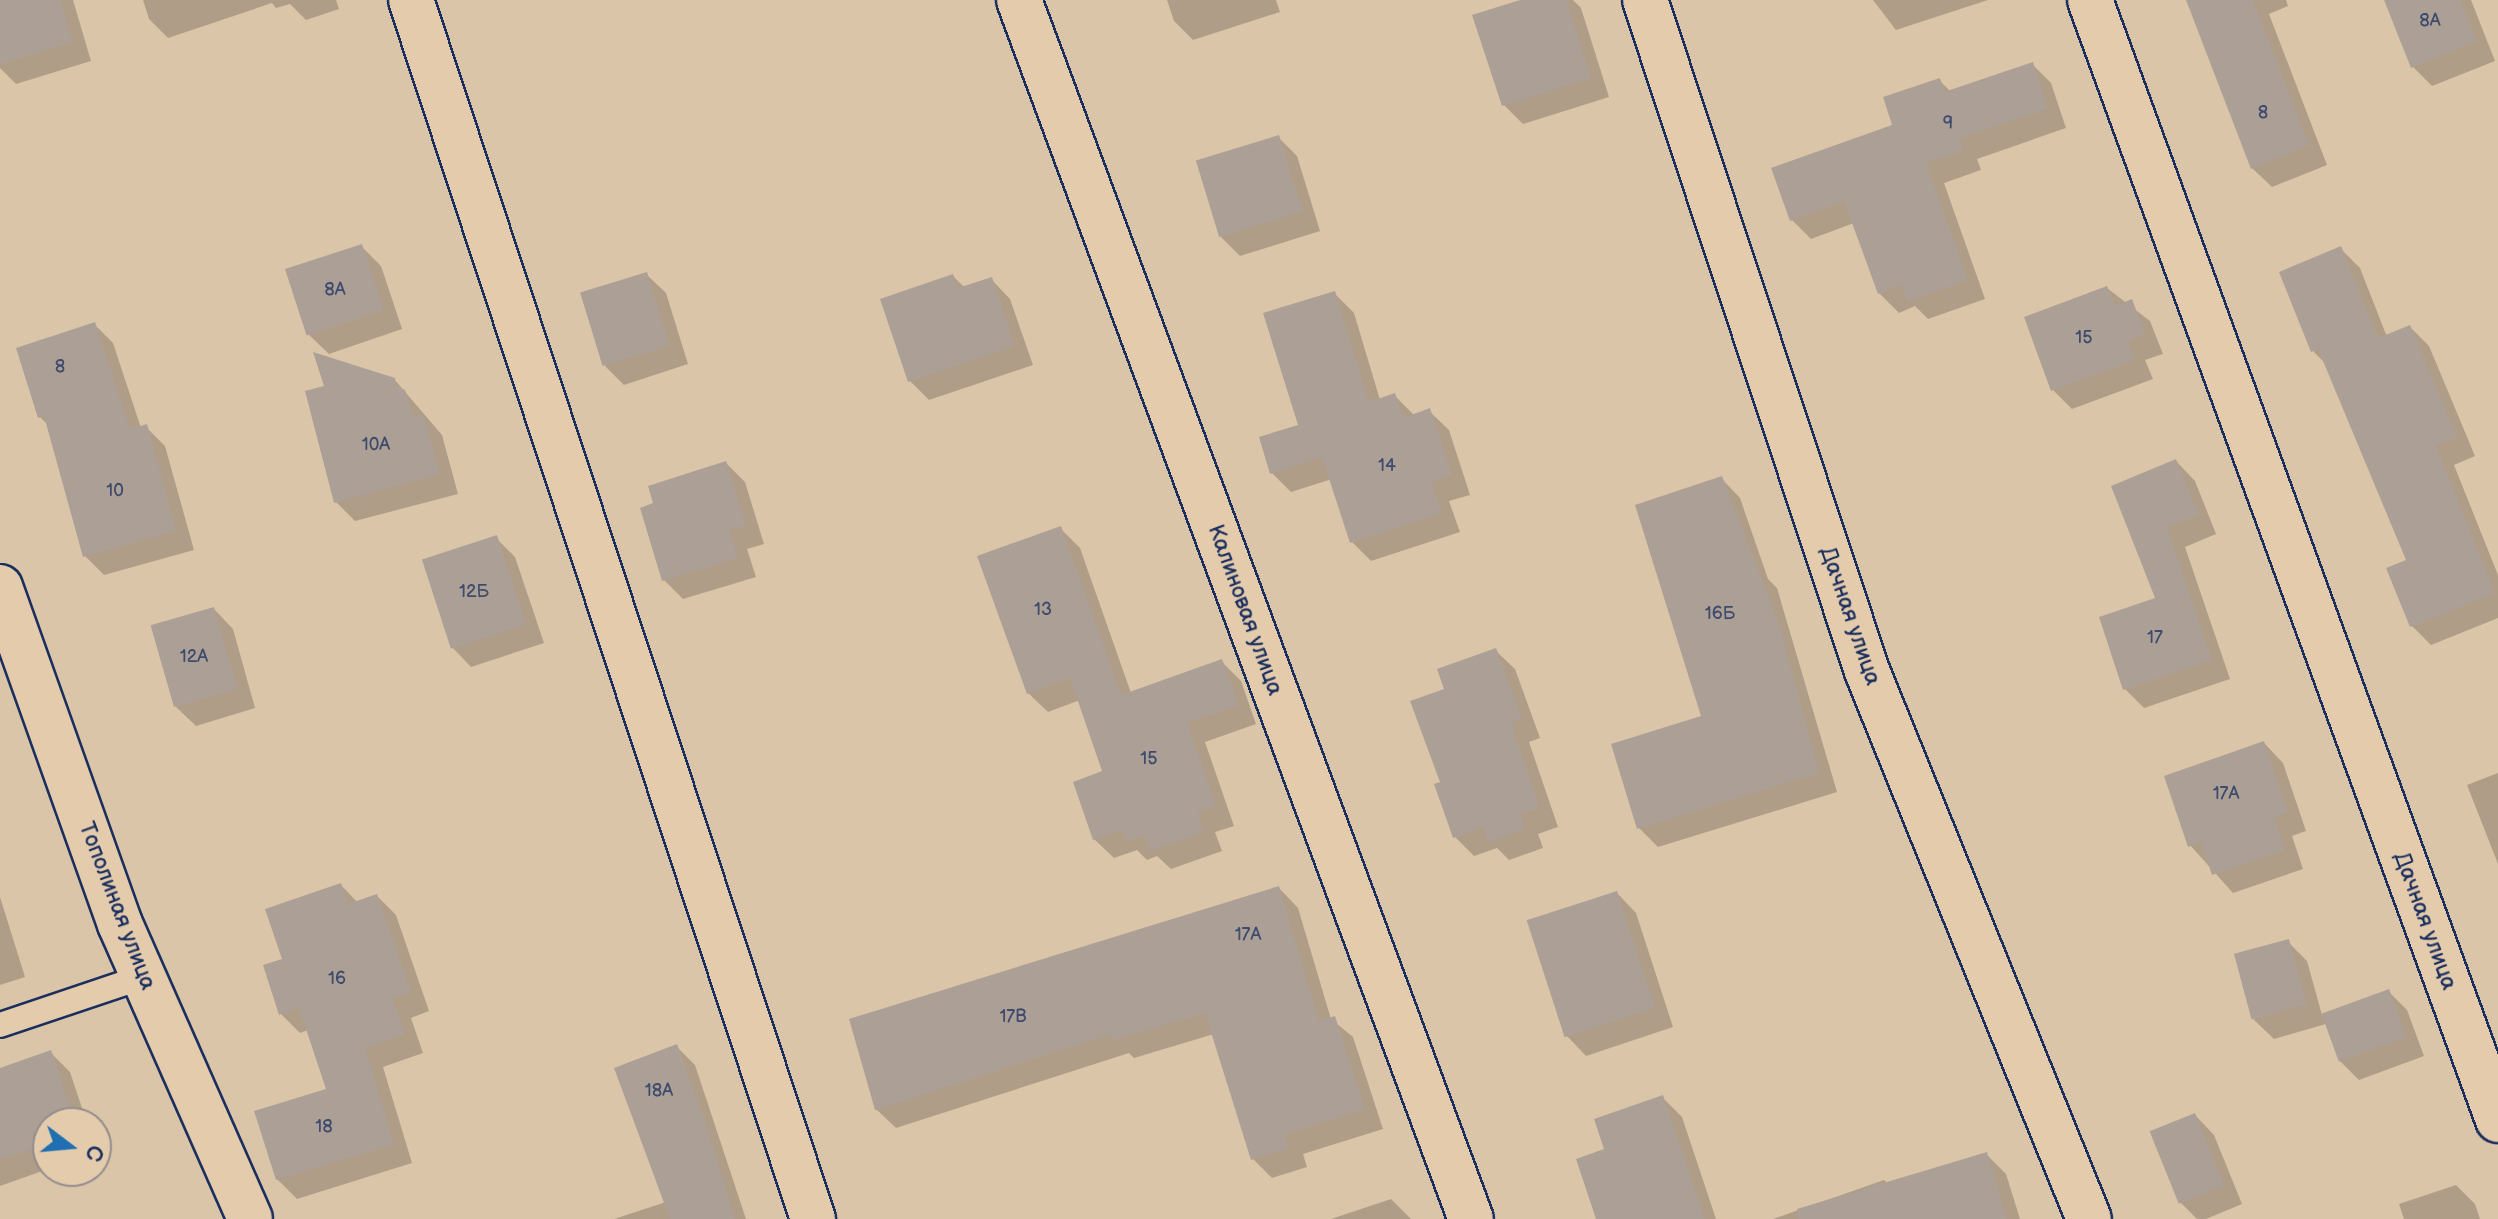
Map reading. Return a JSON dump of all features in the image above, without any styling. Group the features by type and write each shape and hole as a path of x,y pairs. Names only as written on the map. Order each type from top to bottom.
{"street":[{"path":"411,0 813,1219"},
{"name":"Калиновая улица","path":"1019,0 1471,1219"},
{"name":"Дачная улица","path":"1645,0 1867,671 2089,1219"},
{"name":"Дачная улица","path":"2090,0 2498,1120"},
{"name":"Тополиная улица","path":"0,587 143,977 250,1219"}],"lane":[{"path":"0,1025 143,977"}],"building":[{"path":"0,0 60,0 73,42 0,64"},
{"path":"1520,0 1566,0 1591,78 1502,106 1472,15"},
{"path":"2186,0 2253,0 2309,145 2251,169"},
{"path":"2384,0 2460,0 2477,41 2411,68"},
{"path":"2033,62 2048,109 1959,139 1963,151 1926,163 1968,280 1907,301 1902,285 1878,294 1844,201 1790,221 1771,168 1892,125 1883,97 1940,78 1944,92"},
{"path":"1279,135 1302,212 1219,237 1196,160"},
{"path":"362,244 384,311 307,336 285,269"},
{"path":"2341,246 2378,338 2410,325 2457,437 2436,446 2495,593 2410,627 2386,568 2406,560 2318,349 2311,352 2279,272"},
{"path":"647,272 670,346 603,366 580,292"},
{"path":"953,274 958,288 992,277 1015,346 908,382 880,299"},
{"path":"2107,286 2115,306 2132,299 2145,334 2128,341 2135,360 2051,391 2024,317"},
{"path":"1335,291 1369,402 1395,393 1403,418 1430,408 1452,475 1431,482 1442,513 1350,543 1322,457 1270,474 1259,437 1298,425 1263,313"},
{"path":"95,322 130,429 147,424 176,531 83,557 44,416 38,418 16,348"},
{"path":"313,352 395,378 396,386 405,390 413,417 423,414 440,474 334,503 305,391 324,386"},
{"path":"2176,459 2199,515 2167,527 2212,660 2123,690 2099,617 2155,598 2111,486"},
{"path":"726,461 746,525 729,530 738,558 662,581 640,508 653,503 648,486"},
{"path":"1722,476 1780,627 1819,773 1637,829 1611,744 1701,716 1635,505"},
{"path":"1061,526 1121,695 1222,659 1239,705 1187,722 1216,806 1197,813 1204,832 1150,851 1144,835 1126,842 1122,830 1093,840 1073,782 1102,771 1070,678 1027,694 977,556"},
{"path":"497,535 526,624 451,649 422,559"},
{"path":"214,607 237,689 174,707 151,625"},
{"path":"1496,648 1522,719 1511,723 1540,808 1520,814 1525,829 1488,842 1483,827 1453,838 1434,784 1440,782 1410,701 1444,689 1437,669"},
{"path":"2264,741 2288,812 2274,817 2285,850 2212,875 2201,842 2188,847 2164,776"},
{"path":"341,883 348,904 377,894 411,992 393,999 405,1034 365,1048 394,1144 276,1180 254,1111 326,1089 299,1008 279,1015 263,965 282,959 265,909"},
{"path":"1279,886 1319,1021 1335,1016 1365,1109 1285,1135 1289,1148 1251,1160 1205,1013 1113,1040 1111,1034 875,1110 849,1019"},
{"path":"1617,891 1655,1008 1565,1037 1527,920"},
{"path":"2289,939 2307,1005 2252,1019 2234,954"},
{"path":"2389,989 2406,1037 2339,1062 2321,1014"},
{"path":"677,1044 735,1219 670,1219 614,1068"},
{"path":"51,1050 70,1107 32,1107 32,1149 0,1160 0,1068"},
{"path":"1663,1095 1705,1219 1596,1219 1576,1159 1604,1149 1594,1119"},
{"path":"2195,1113 2224,1185 2179,1204 2150,1131"},
{"path":"1987,1152 2007,1219 1799,1219 1797,1209"}]}
